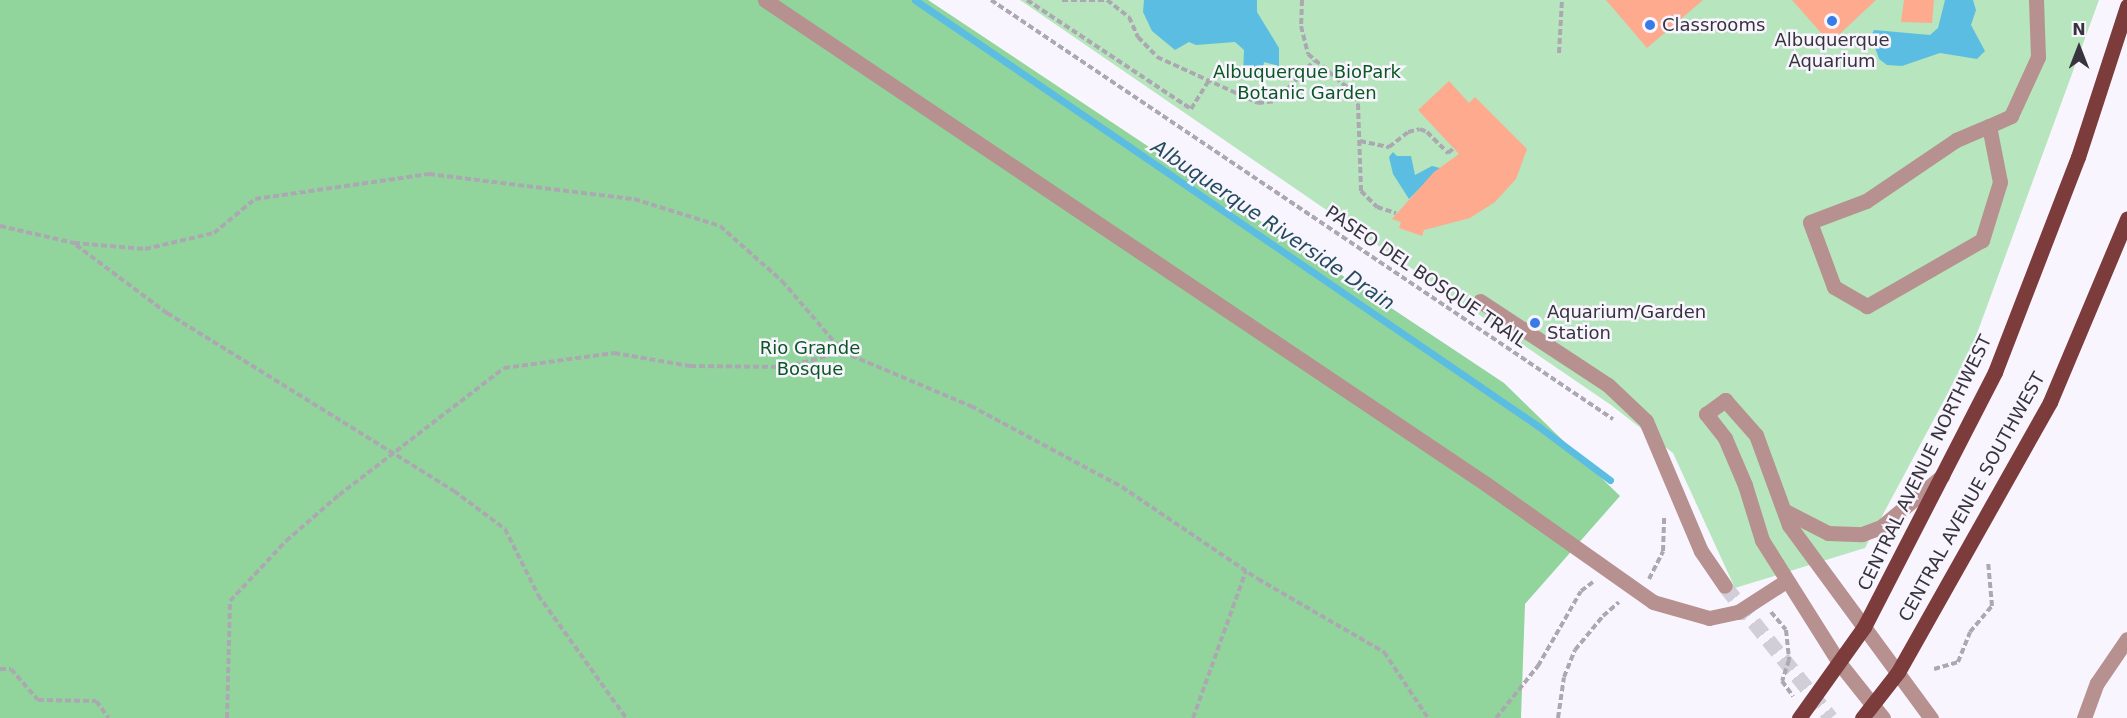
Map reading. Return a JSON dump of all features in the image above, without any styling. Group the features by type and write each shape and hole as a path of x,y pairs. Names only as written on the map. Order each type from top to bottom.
{"main road":[{"name":"CENTRAL AVENUE NORTHWEST","path":"1799,718 1840,664 1864,627 1995,372 2026,298 2096,106 2127,6"},
{"name":"CENTRAL AVENUE SOUTHWEST","path":"1862,718 1898,672 2050,402 2127,219"}],"street":[{"path":"765,0 1486,484 1653,602 1709,618 1738,612 1786,581"},
{"path":"1989,126 2000,182 1982,240 1867,306 1834,287 1810,222 1866,201 1956,140 2011,116 2038,57 2036,0"},
{"path":"1480,301 1608,385 1646,421 1701,551 1725,586"},
{"path":"1883,718 1840,664 1762,540 1745,485 1725,438 1706,414 1725,400 1756,435 1790,525 1931,718"},
{"path":"1785,511 1828,533 1862,534 1881,527 1944,474"},
{"path":"2084,718 2097,683 2127,639"}],"path":[{"name":"PASEO DEL BOSQUE TRAIL","path":"991,0 1619,423"},
{"path":"1027,0 1191,109 1210,79"},
{"path":"1062,0 1106,0 1129,17 1138,37 1157,57 1210,79 1258,103 1271,104 1314,61"},
{"path":"1302,0 1302,37 1314,61 1354,96 1360,113 1361,191 1377,207 1396,213"},
{"path":"1559,53 1562,0"},
{"path":"1360,141 1389,147 1408,132 1420,129 1448,153 1455,147"},
{"path":"0,226 74,243 145,249 214,233 255,199 429,174 634,199 720,226 782,281 843,352 971,406 1122,487 1246,571 1384,652 1428,718"},
{"path":"74,243 167,313 391,453 505,529 538,595 626,718"},
{"path":"227,718 230,601 286,541 391,453 504,368 614,353 690,366 785,367 843,352"},
{"path":"1558,718 1564,677 1575,650 1603,615 1649,579 1661,557 1666,524 1663,513"},
{"path":"1934,669 1958,662 1970,632 1992,606 1988,561"},
{"path":"1496,718 1538,666 1581,591 1607,570"},
{"path":"1193,718 1246,571"},
{"path":"1782,681 1790,651"},
{"path":"0,669 11,669 38,700 96,701 109,718"}],"green space":[{"name":"Rio Grande Bosque","path":"0,0 928,0 1504,383 1620,496 1525,604 1521,718 0,718"},
{"name":"Albuquerque BioPark Botanic Garden","path":"1020,0 2099,0 1971,350 1865,548 1735,588 1673,453 1611,405"}],"water":[{"path":"1144,0 1257,0 1257,12 1279,48 1279,66 1264,62 1262,75 1249,80 1243,75 1244,50 1235,42 1196,45 1189,42 1175,50 1152,31 1143,12"},
{"path":"1945,0 1973,0 1976,10 1971,25 1985,51 1977,59 1940,53 1902,66 1887,65 1879,59 1871,36 1874,30 1930,35 1938,28"},
{"path":"1393,152 1397,156 1411,156 1415,175 1432,166 1440,168 1409,199 1393,174 1389,157"}],"building":[{"name":"Classrooms","path":"1606,0 1703,0 1647,48"},
{"name":"Albuquerque Aquarium","path":"1792,0 1876,0 1830,43"},
{"name":"Albuquerque Aquarium","path":"1904,0 1934,0 1932,23 1901,22"},
{"path":"1449,81 1469,103 1475,97 1527,149 1516,179 1495,202 1470,218 1424,230 1422,236 1399,228 1401,222 1392,219 1434,172 1459,154 1418,110"}],"waterway":[{"name":"Albuquerque Riverside Drain","path":"915,0 1538,426 1610,480"}],"tunnel":[{"path":"1725,586 1831,718"}],"place":[{"name":"Albuquerque Aquarium","path":"1832,21"},
{"name":"Classrooms","path":"1650,25"},
{"name":"Aquarium/Garden Station","path":"1535,323"}]}
